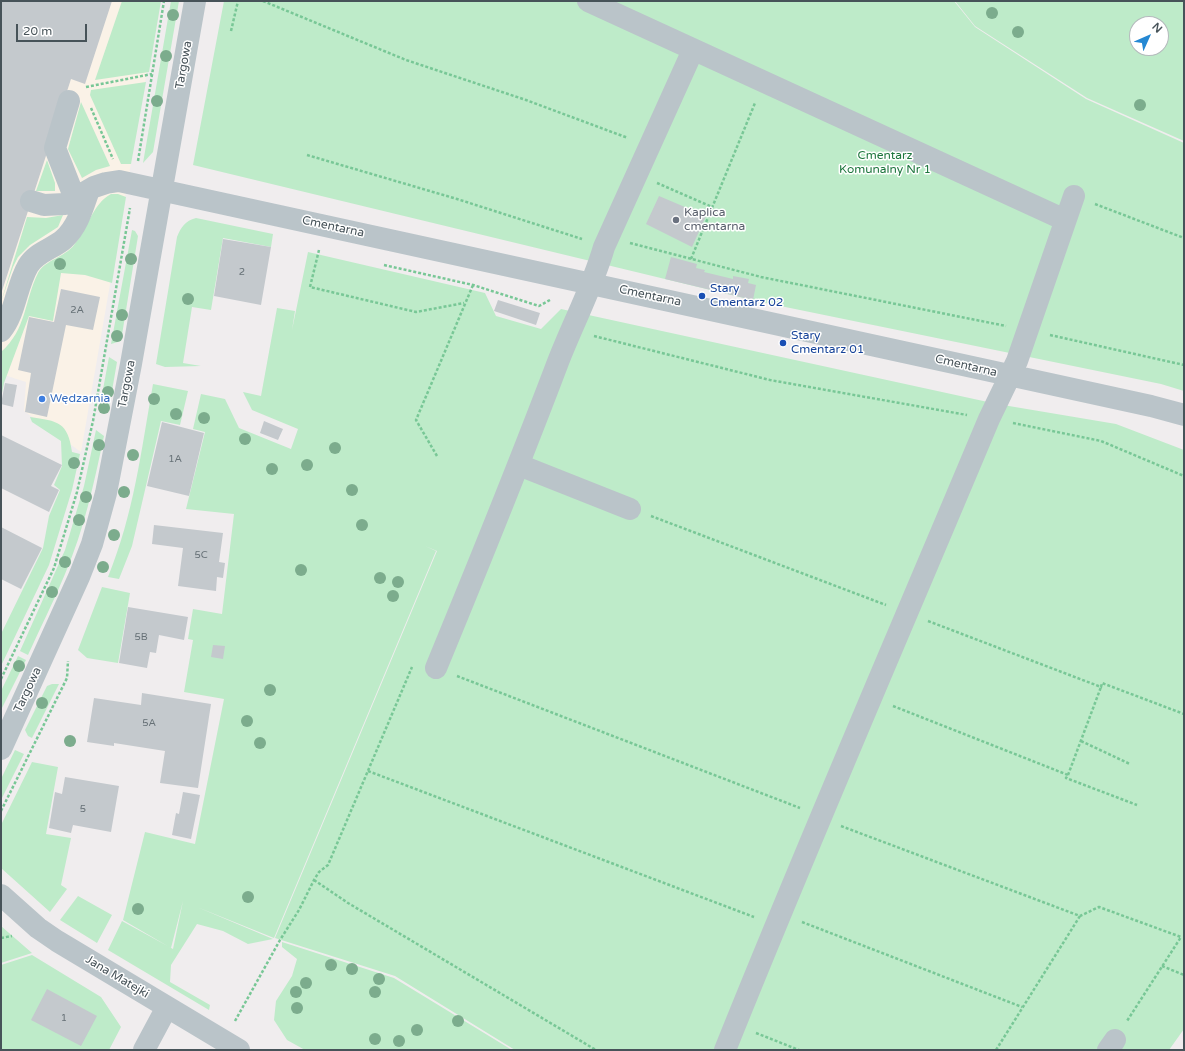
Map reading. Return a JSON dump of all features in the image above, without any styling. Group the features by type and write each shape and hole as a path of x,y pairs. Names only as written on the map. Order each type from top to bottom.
{"street":[{"name":"Targowa","path":"1,749 79,577 98,524 106,494 195,1"},
{"path":"588,1 1065,220"},
{"path":"436,668 519,465 571,330 591,284 606,242 693,50"},
{"path":"1,331 9,320 22,277 29,265 39,255 64,239 72,229 82,210 82,195 55,148 80,97"},
{"name":"Cmentarna","path":"31,201 55,205 65,204 106,183 119,181 1184,415"},
{"path":"725,1050 778,920 989,419 1011,376 1074,196"},
{"path":"519,465 630,509"},
{"name":"Jana Matejki","path":"1,895 38,928 57,941 239,1050"},
{"path":"144,1050 167,1007"}],"path":[{"path":"1,679 54,568 77,492 93,421 164,1"},
{"path":"231,31 238,1"},
{"path":"264,1 406,60 526,100 649,146"},
{"path":"116,164 80,97 152,74"},
{"path":"691,259 763,82"},
{"path":"307,155 606,242 691,259 761,277 1026,330 1184,365"},
{"path":"636,174 712,207"},
{"path":"1074,196 1184,238"},
{"path":"319,250 310,287 416,312 464,303"},
{"path":"437,456 416,420 464,303 473,285"},
{"path":"571,330 770,380 989,419 1101,441 1184,476"},
{"path":"231,1027 280,940 299,910 314,880 319,872 328,865 416,660 822,817 833,824 1080,916"},
{"path":"1101,687 1066,778 1137,805"},
{"path":"872,698 1068,775"},
{"path":"1081,741 1130,764"},
{"path":"368,771 1022,1007"},
{"path":"314,880 348,903 596,1050"},
{"path":"996,1050 1080,916 1099,907 1181,937 1111,1045"},
{"path":"1162,966 1184,975"},
{"path":"735,1025 798,1050"}],"shaded area":[{"path":"1,1 159,1 81,452 24,411 26,382 1,374"}],"green space":[{"path":"122,1 161,1 149,72 95,80"},
{"path":"171,1 179,1 153,152 143,163"},
{"name":"Cmentarz Komunalny Nr 1","path":"224,1 954,1 975,27 1086,99 1184,143 1184,391 1161,384 756,301 193,165"},
{"path":"955,1 1184,1 1184,141 1087,98 975,26"},
{"path":"146,82 131,164 121,164 90,95 91,90"},
{"path":"81,102 110,166 96,170 82,178 68,149"},
{"path":"47,160 55,183 55,191 36,191"},
{"path":"111,194 118,194 126,197 112,283 85,275 61,273 53,321 29,316 4,383 2,393 1,352 16,334 24,314 33,283 38,273 45,265 66,253 74,245 99,204"},
{"path":"63,215 58,227 30,245 18,257 1,302 27,217 46,218"},
{"path":"196,218 273,234 271,247 223,238 211,310 192,307 183,363 201,366 165,367 156,364 177,237 184,225"},
{"path":"132,230 135,231 138,236 121,341 111,344"},
{"path":"308,252 485,293 496,316 541,329 561,309 997,404 1116,424 1184,450 1184,1029 1169,1050 515,1050 395,976 275,938 437,551 425,546 436,551 274,938 197,907 273,939 248,944 223,931 197,924 171,965 170,982 210,1005 209,1010 108,950 122,921 168,946 123,920 145,832 195,844 224,699 184,692 193,640 188,639 193,609 222,614 234,514 186,509 205,432 193,429 201,394 225,399 239,428 291,449 298,429 252,410 243,392 261,396 277,308 295,311 292,330","holes":["183,901 173,949 171,948"]},
{"path":"109,357 117,362 109,408 99,411"},
{"path":"153,384 188,391 180,425 161,421 132,546 119,579 108,577 117,553 136,482"},
{"path":"30,417 48,420 60,425 68,434 72,452 80,454 72,490 49,565 1,666 1,634 43,548 49,516 60,490 54,485 62,466 61,441 32,422"},
{"path":"96,430 104,436 92,489 78,540 65,574 28,655 20,651 65,550 84,486"},
{"path":"102,587 130,593 118,663 87,658 78,650"},
{"path":"18,656 26,660 1,710 1,691"},
{"path":"59,684 32,738 28,736 25,730 47,686"},
{"path":"15,750 24,754 1,800 1,779"},
{"path":"32,762 58,767 46,834 71,838 61,885 67,889 50,912 1,868 1,825"},
{"path":"78,896 112,915 97,943 60,920"},
{"path":"1,926 32,953 1,963"},
{"path":"282,942 394,978 512,1050 305,1050 287,1040 274,1020 276,1001 292,976 297,959 282,947"},
{"path":"32,955 101,997 121,1027 109,1050 1,1050 1,965"}],"building":[{"path":"1,1 112,1 85,84 71,79 1,294"},
{"name":"Kaplica cmentarna","path":"659,196 706,216 692,247 646,224"},
{"path":"223,239 271,247 261,305 214,296"},
{"path":"671,257 697,264 696,268 705,270 704,272 733,279 733,276 749,279 748,283 756,285 753,300 665,279"},
{"path":"61,289 100,297 93,330 66,325 47,417 25,412 31,373 18,370 29,317 54,322"},
{"path":"498,300 540,313 536,325 494,311"},
{"path":"5,383 17,385 13,407 1,404"},
{"path":"264,421 283,429 278,440 260,433"},
{"path":"162,422 204,433 189,496 147,486"},
{"path":"1,435 62,465 51,486 59,490 49,512 1,488"},
{"path":"154,525 223,533 219,562 225,563 223,578 217,577 216,591 178,586 183,548 152,544"},
{"path":"1,527 42,548 21,589 1,579"},
{"path":"128,607 188,617 184,640 159,635 156,653 150,652 147,668 119,663"},
{"path":"213,645 225,646 223,659 211,657"},
{"path":"142,693 211,704 198,788 160,783 165,751 114,743 114,746 87,742 94,698 141,705"},
{"path":"65,777 119,786 111,832 73,825 71,833 49,828 55,792 62,794"},
{"path":"183,792 200,795 191,839 172,835 176,813 179,814"},
{"path":"47,989 97,1016 81,1046 31,1020"}],"place":[{"name":"Kaplica cmentarna","path":"676,220"},
{"name":"Stary Cmentarz 02","path":"702,296"},
{"name":"Stary Cmentarz 01","path":"783,343"},
{"name":"Wędzarnia","path":"42,399"}]}
